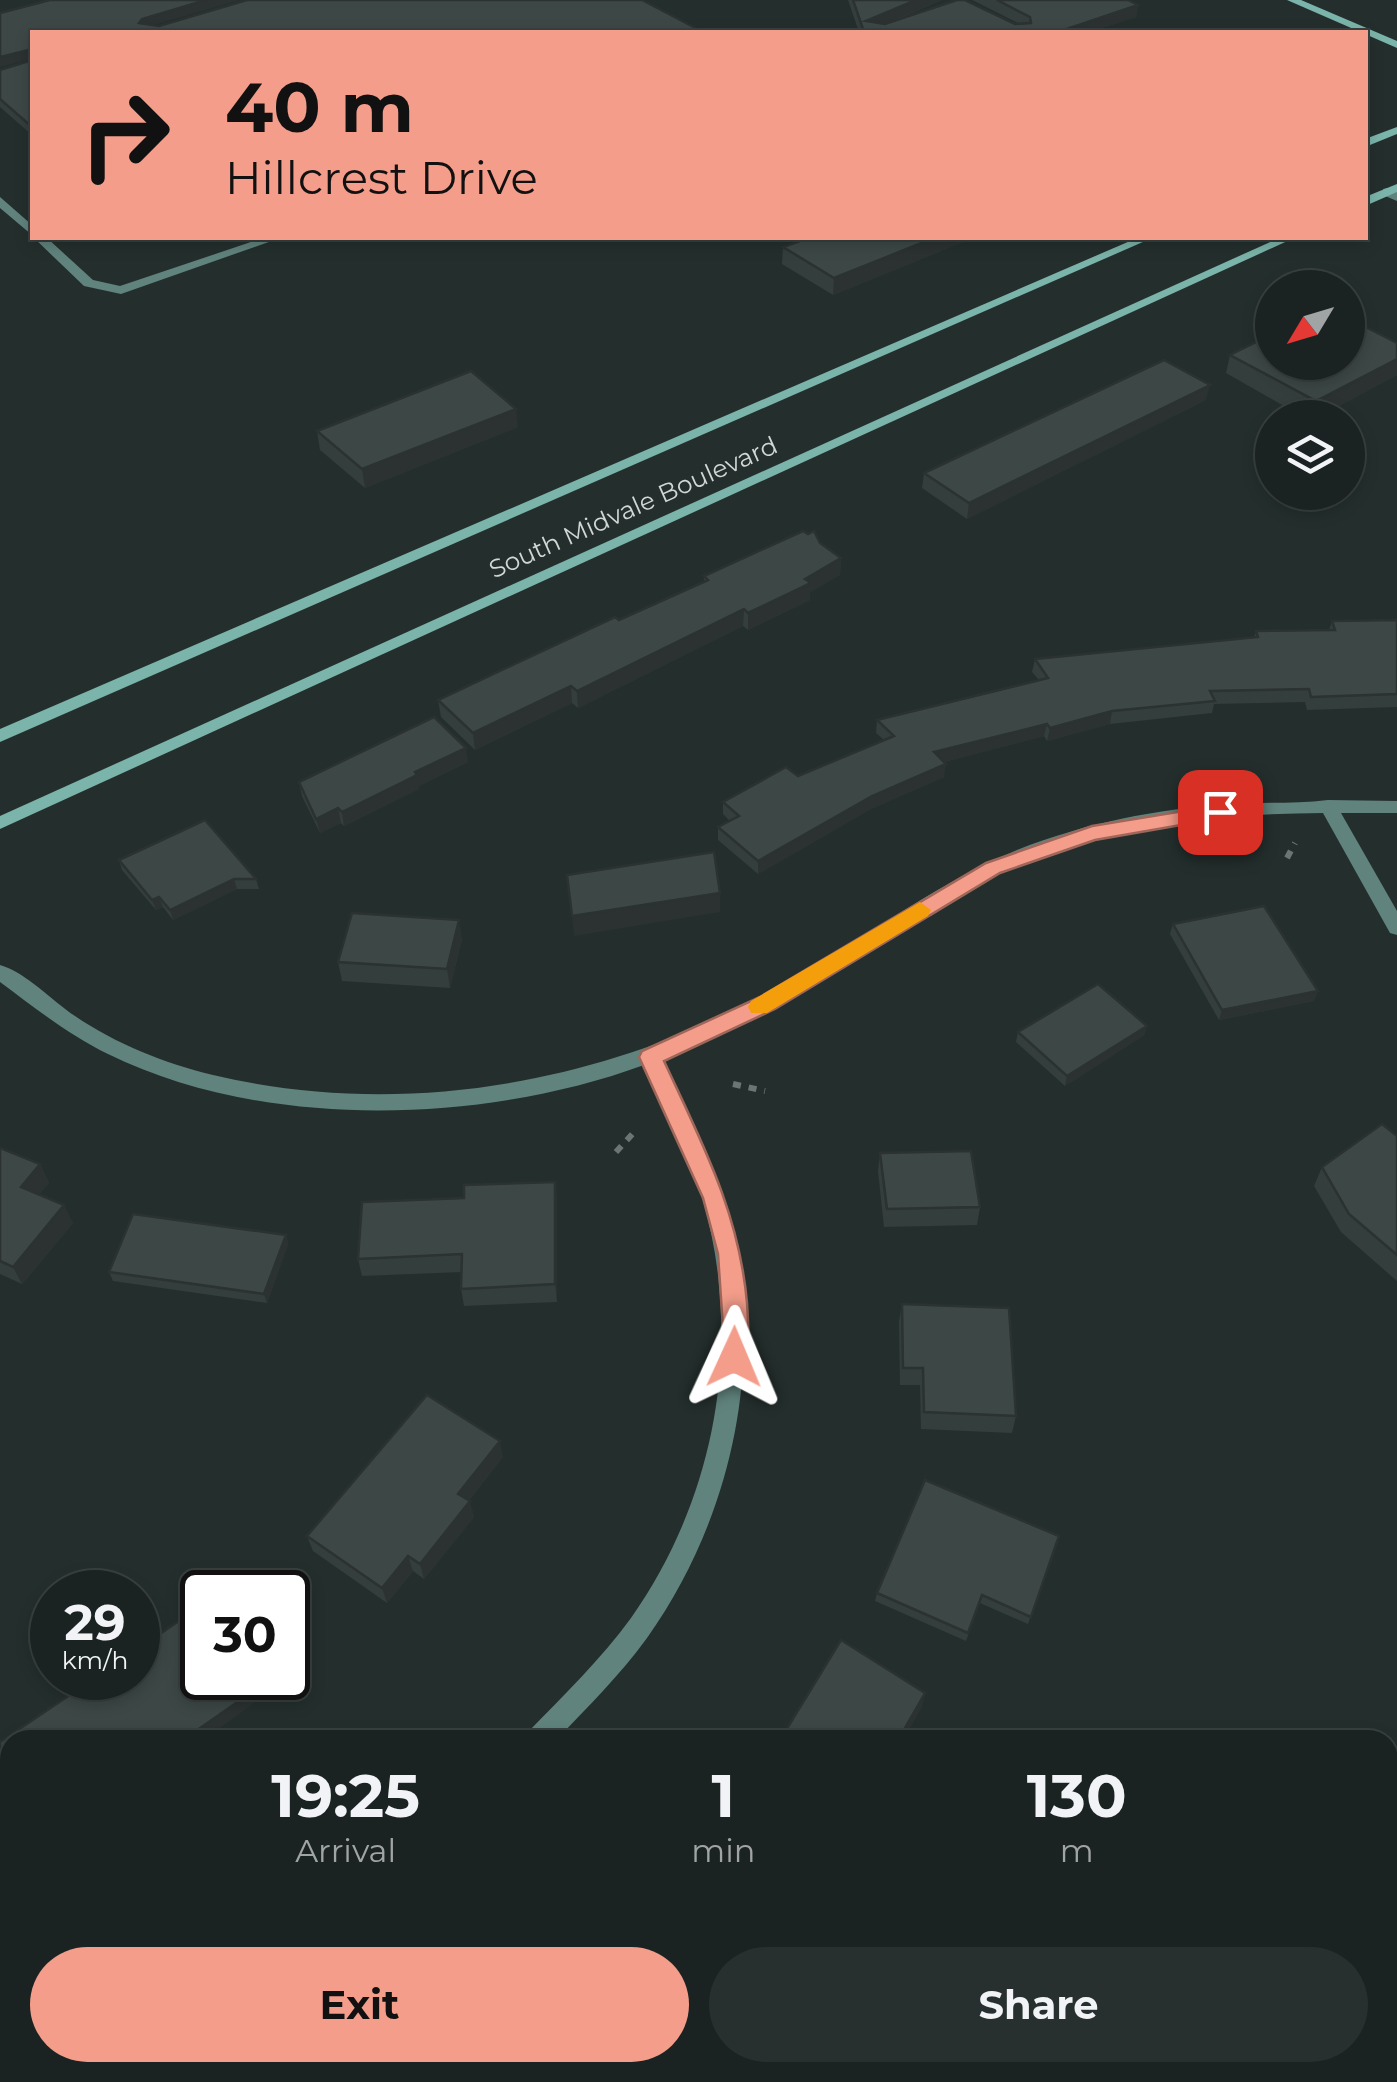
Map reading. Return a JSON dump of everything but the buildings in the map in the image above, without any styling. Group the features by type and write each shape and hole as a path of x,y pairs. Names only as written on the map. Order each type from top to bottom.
{"main road":[{"path":"1292,0 1362,30"},
{"path":"1368,33 1397,45"},
{"path":"1368,142 1397,130"},
{"path":"1368,201 1394,192"},
{"name":"South Midvale Boulevard","path":"0,736 1141,240"},
{"name":"South Midvale Boulevard","path":"0,823 1284,240"}],"street":[{"path":"0,201 30,229"},
{"path":"42,240 89,283 121,290 268,240"},
{"path":"0,972 83,1033 191,1078 267,1093 377,1104 482,1096 578,1080 650,1057 768,1003 993,868 1060,841 1184,816 1290,805 1397,807"},
{"path":"1328,806 1397,928"},
{"path":"548,1730 598,1679 650,1610 703,1512 729,1414 736,1328 730,1254 715,1198 650,1057"}],"path":[{"path":"1287,858 1295,843"},
{"path":"732,1084 764,1091"},
{"path":"616,1152 637,1129"}],"slow traffic":[{"path":"759,1007 920,910"}],"route":[{"path":"734,1357 736,1328 730,1254 715,1198 664,1080 650,1057 768,1003 993,868 1060,841 1092,833 1220,812"}]}
